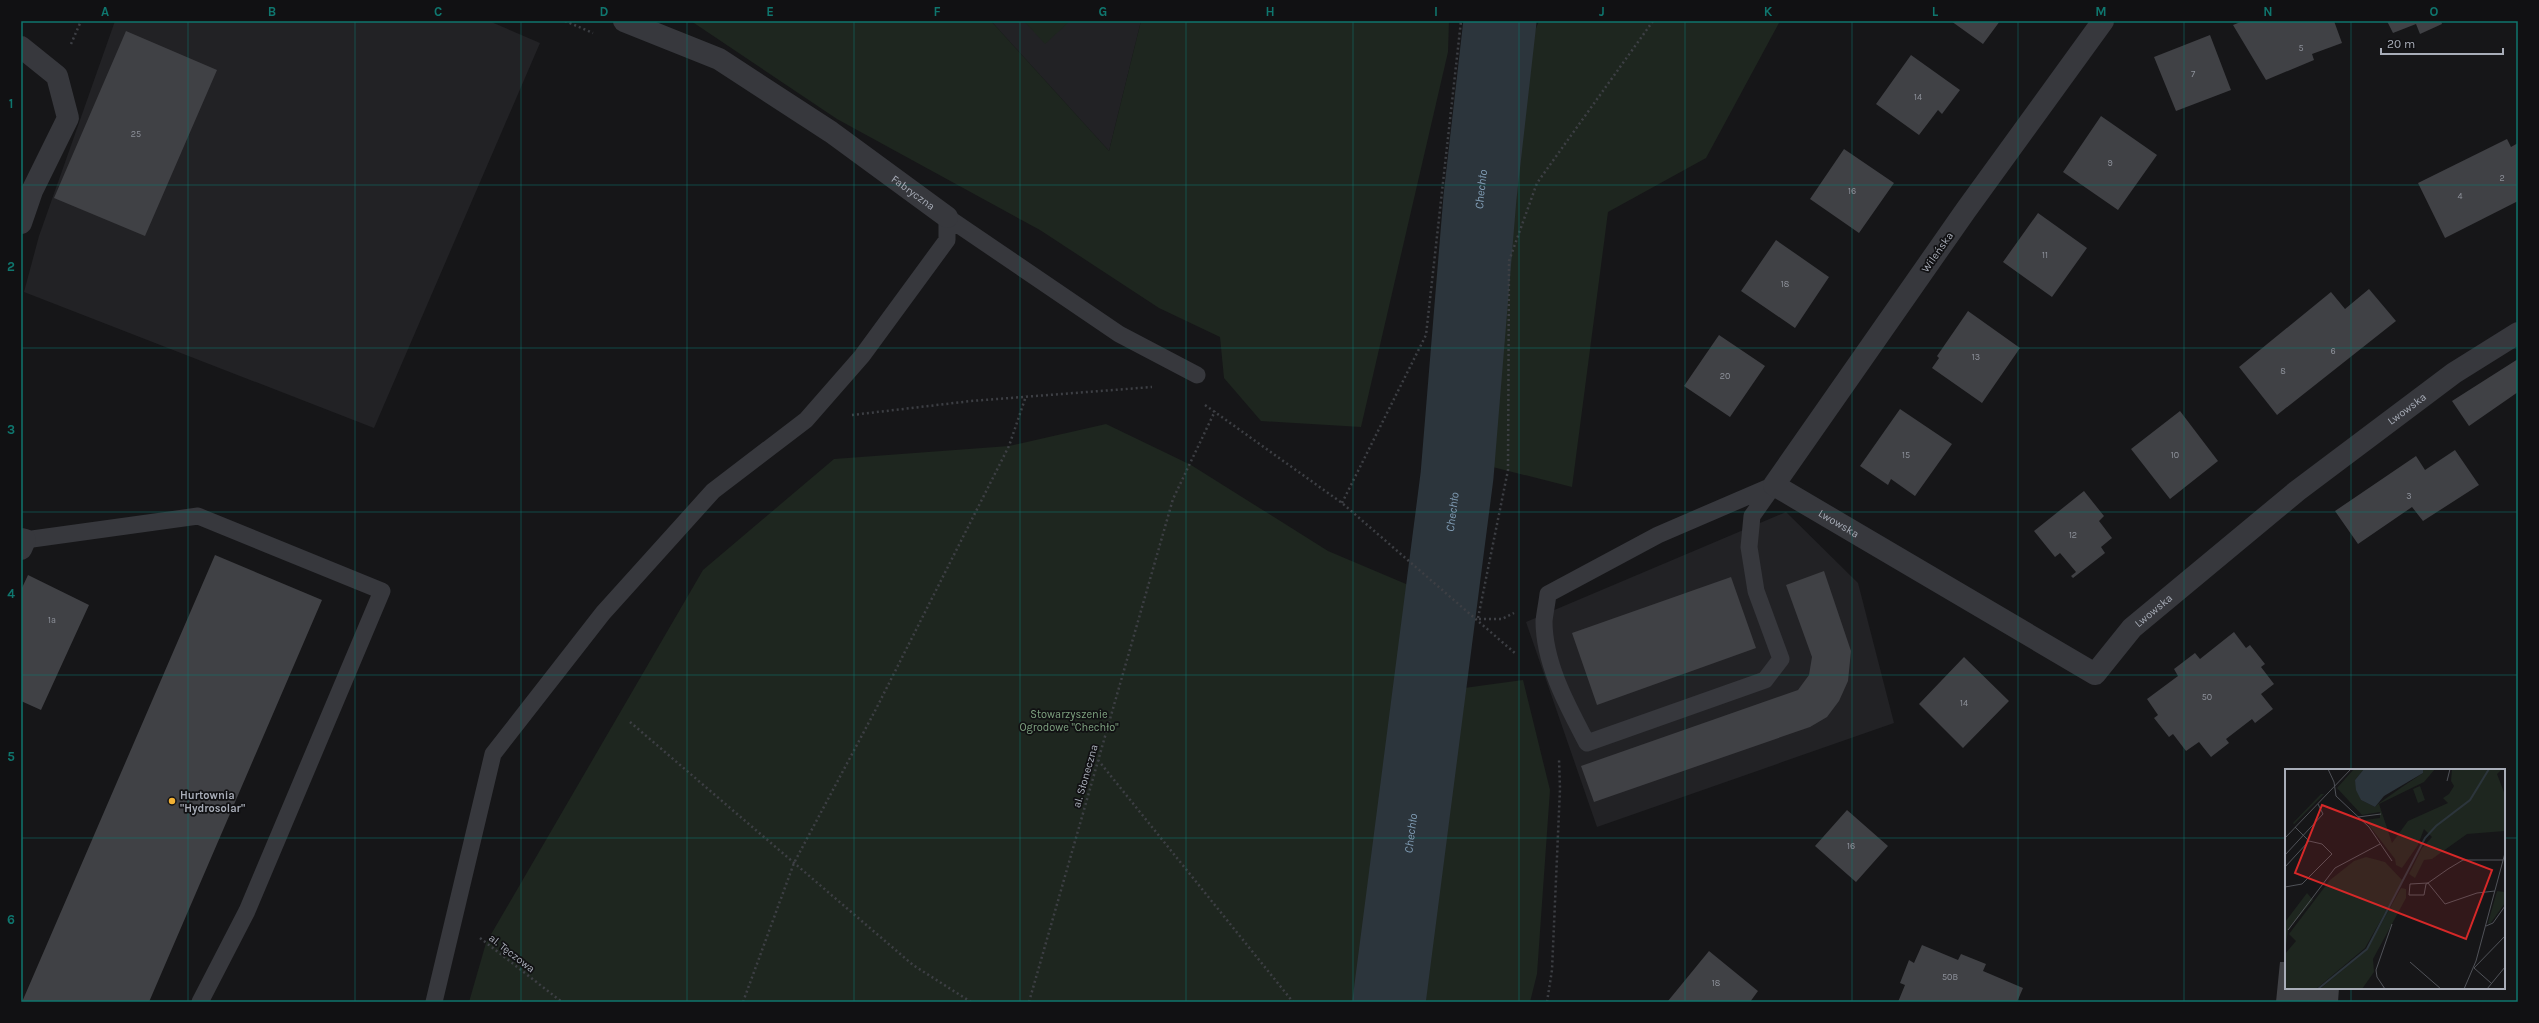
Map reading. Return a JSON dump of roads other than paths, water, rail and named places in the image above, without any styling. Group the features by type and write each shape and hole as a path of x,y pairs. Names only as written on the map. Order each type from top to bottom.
{"street":[{"name":"Fabryczna","path":"624,21 719,59 831,132 947,217"},
{"name":"Wileńska","path":"1774,485 1966,210 2103,21"},
{"path":"21,46 57,76 68,118 32,192 21,222"},
{"name":"Lwowska","path":"1774,485 2095,674 2132,628 2297,491 2454,373 2518,332"}],"lane":[{"name":"Fabryczna","path":"947,217 1119,334 1197,375"},
{"path":"434,1002 493,754 603,612 713,491 806,420 862,356 947,240 947,217"},
{"path":"1774,485 1752,516 1749,547 1756,591 1781,658 1777,664 1765,680 1587,743 1570,710 1548,650 1544,622 1548,594 1658,535 1774,485"},
{"path":"22,543 198,516 382,591 248,911 200,1002"}],"waterway":[{"name":"Chechło","path":"1389,1002 1457,476 1480,197 1500,21"},
{"path":"1459,186 1480,197"},
{"path":"1414,625 1436,640"}],"place":[{"name":"Hurtownia \"Hydrosolar\"","path":"172,801"}],"park label":[{"name":"Stowarzyszenie Ogrodowe \"Chechło\"","path":"1069,720"}]}
